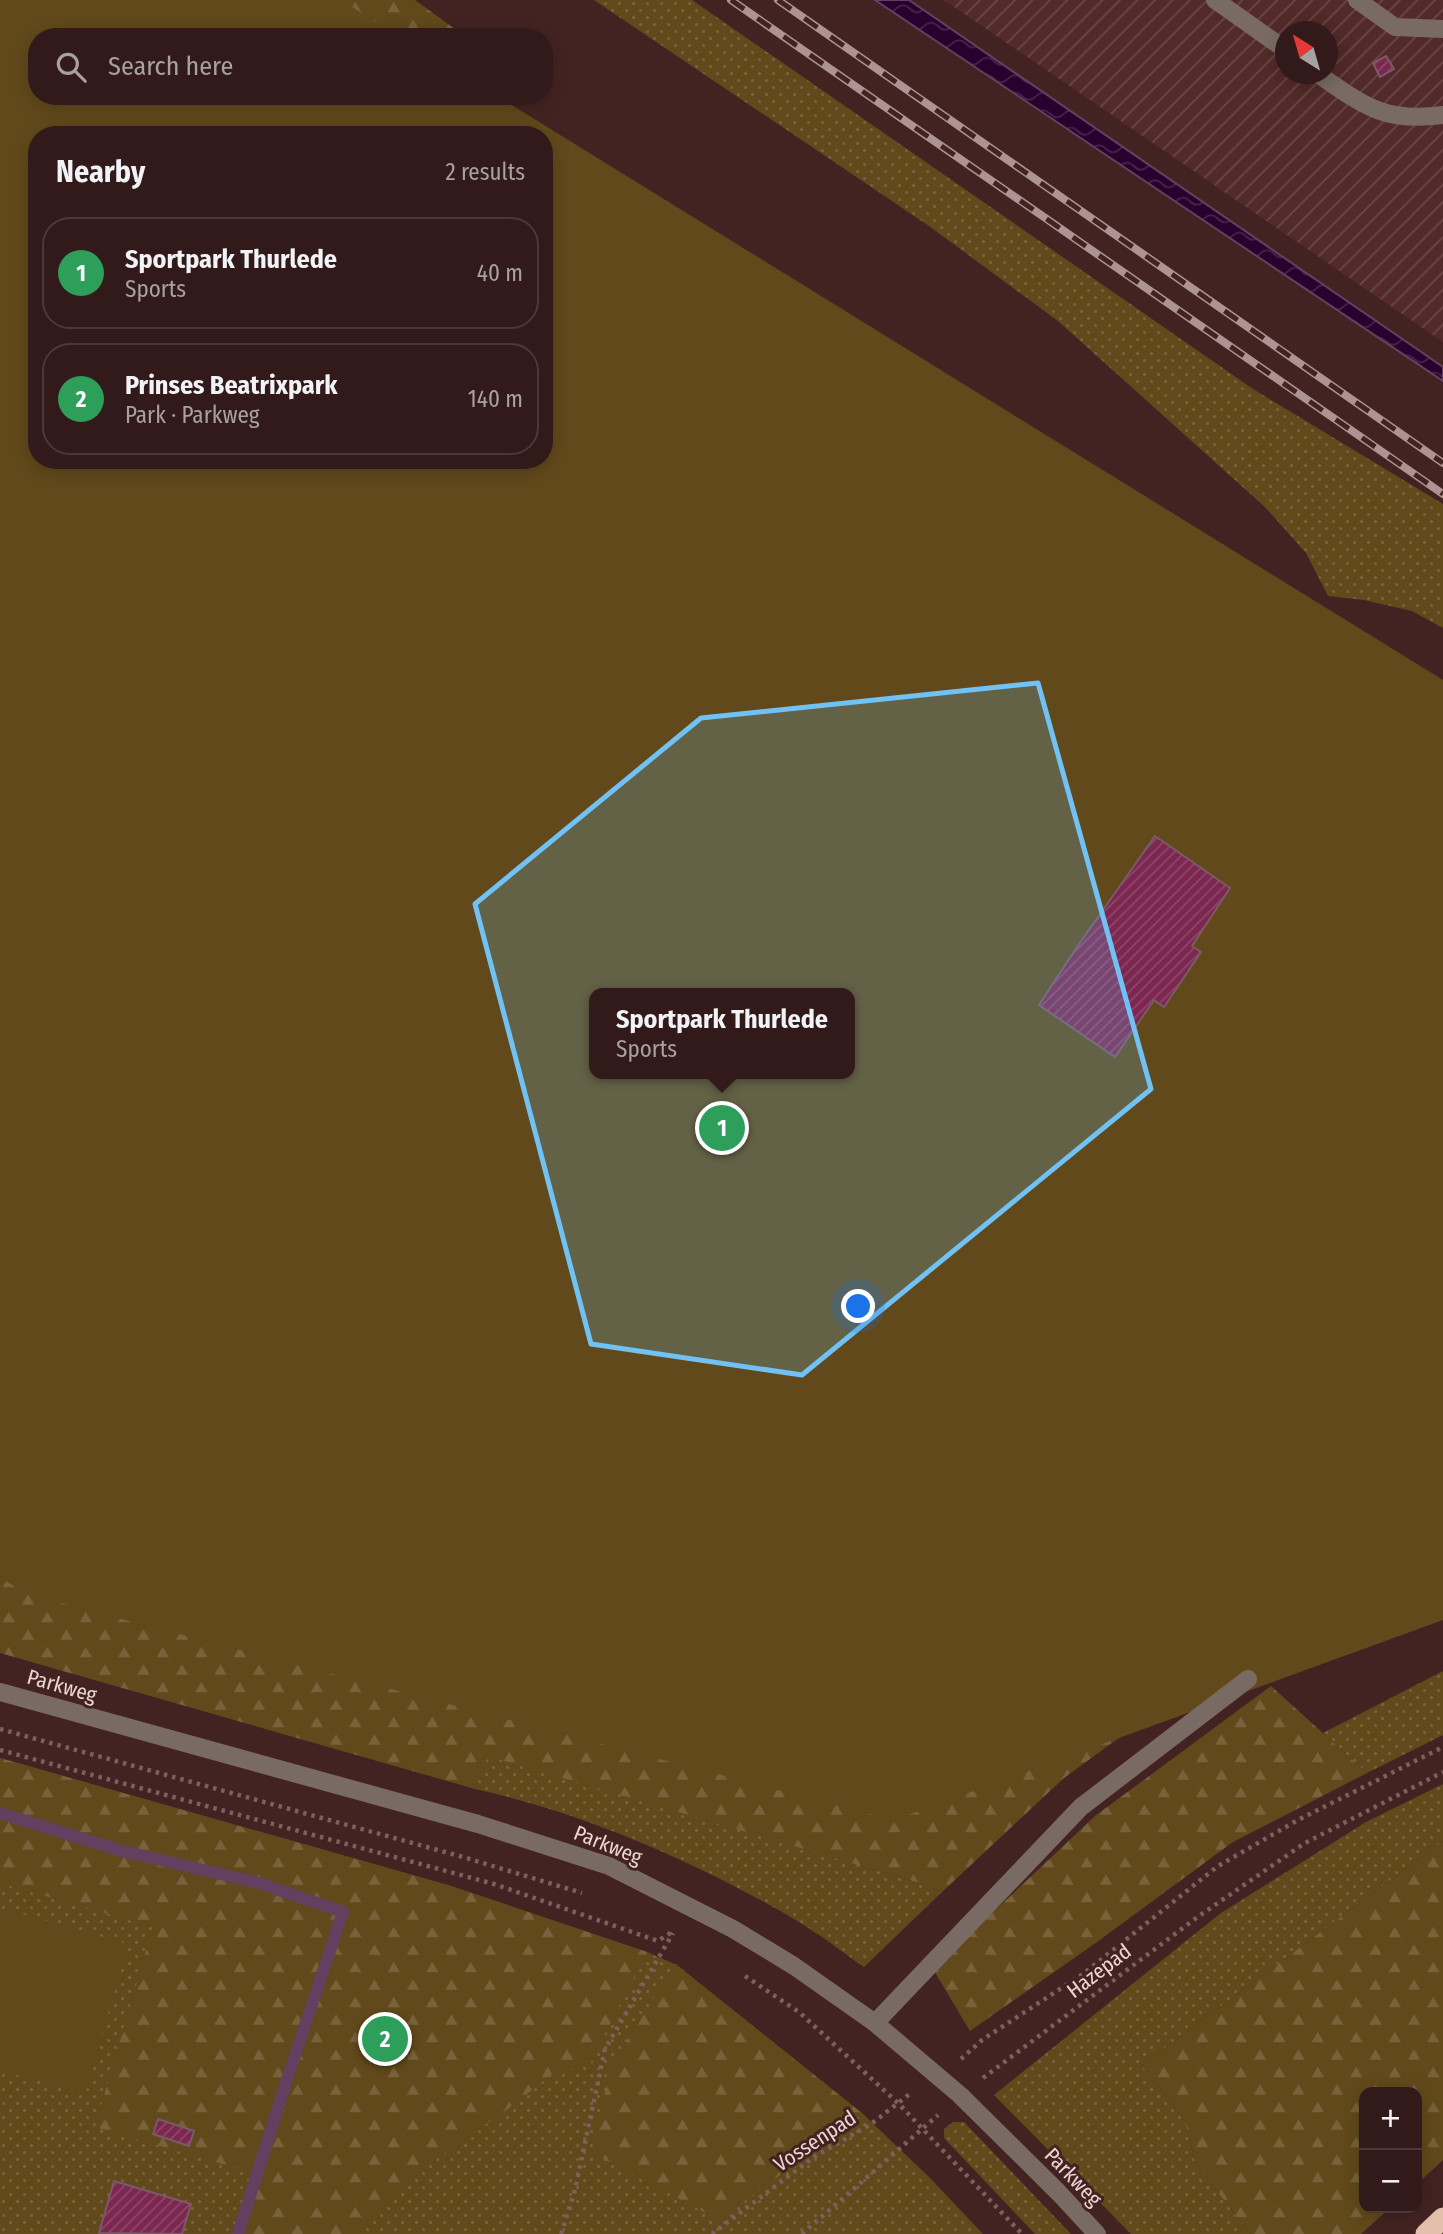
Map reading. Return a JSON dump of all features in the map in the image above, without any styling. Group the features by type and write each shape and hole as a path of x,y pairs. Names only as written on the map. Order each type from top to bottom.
{"highway":[{"path":"1426,2234 1443,2218"}],"street":[{"path":"1215,0 1275,42"},
{"path":"1357,0 1395,27 1443,29"},
{"path":"1334,84 1379,113 1407,119 1443,115"},
{"path":"875,2023 1081,1807 1248,1679"},
{"name":"Parkweg","path":"0,1692 478,1824 609,1866 733,1929 794,1966 875,2023 960,2095 1097,2234"}],"path":[{"path":"0,1729 463,1857 595,1897"},
{"name":"Vossenpad","path":"712,2234 814,2157 871,2124 934,2073 960,2059 982,2040 1083,1974 1218,1866 1298,1820 1443,1747"},
{"path":"0,1750 494,1884 658,1941 675,1929"},
{"name":"Hazepad","path":"802,2234 960,2095 1199,1916 1305,1843 1443,1772"},
{"path":"665,1924 675,1929"},
{"path":"561,2234 575,2190 605,2049 675,1929"},
{"path":"743,1974 799,2012 899,2104 1022,2234"}],"highlighted area":[{"path":"1038,683 1151,1089 802,1375 591,1344 475,904 701,718"}],"shaded area":[{"path":"944,0 1443,0 1443,342"}],"green space":[{"path":"0,0 341,0 386,28 28,28 28,105 512,105 546,126 28,126 28,469 553,469 553,131 1443,680 1443,1620 894,1820 26,1594 0,1577"},
{"path":"291,0 415,0 454,28 330,28"},
{"path":"594,0 692,0 1253,389 1443,504 1443,628 1412,611 1364,600 1328,596 1306,553 1265,507 1058,321 929,226"},
{"path":"0,378 28,440 28,469 128,469 848,988 840,988 0,575"},
{"path":"855,993 1103,1172 1198,1680 1064,1778 942,1892 923,1884 488,1756 475,1789 0,1653 0,1523 841,1079 855,1079"},
{"path":"1443,1671 1443,1735 1367,1773 1323,1733"},
{"path":"1271,1686 1367,1773 1233,1842 970,2031 933,1969 1095,1816"},
{"path":"487,1755 923,1884 942,1892 864,1967 794,1919 680,1859 557,1811 475,1789"},
{"path":"0,1758 451,1886 647,1952 677,1965 863,2114 930,2178 983,2234 0,2234"},
{"path":"0,1758 451,1886 647,1952 590,2064 551,2075 424,2168 362,2225 357,2234 238,2234 257,2174 95,2127 153,1927 0,1883"},
{"path":"1443,1784 1443,1841 1142,2065 1185,2121 1196,2165 1251,2234 1131,2234 994,2095 1221,1913 1366,1822"},
{"path":"1443,1841 1443,2160 1422,2179 1422,2087 1359,2087 1359,2213 1384,2213 1361,2234 1251,2234 1196,2165 1185,2121 1142,2065"},
{"path":"0,1908 128,1944 85,2094 0,2070"},
{"path":"676,1965 863,2114 719,2220 591,2152 612,2063"},
{"path":"953,2122 964,2122 1071,2234 1035,2234 944,2138 944,2129"}],"water":[{"path":"875,0 909,0 1443,367 1443,381"}],"building":[{"path":"1386,56 1394,69 1380,77 1373,63"},
{"path":"1155,836 1230,888 1192,946 1201,952 1164,1007 1154,1000 1115,1057 1039,1005"},
{"path":"158,2119 194,2131 189,2146 153,2134"},
{"path":"114,2181 191,2204 182,2234 99,2233"}],"waterway":[{"path":"0,1813 122,1851 259,1883 343,1912 238,2234"}],"railway":[{"path":"731,0 1443,494"},
{"path":"778,0 1443,463"}],"place":[{"name":"Sportpark Thurlede","path":"722,1128"},
{"name":"Prinses Beatrixpark","path":"385,2039"}]}
